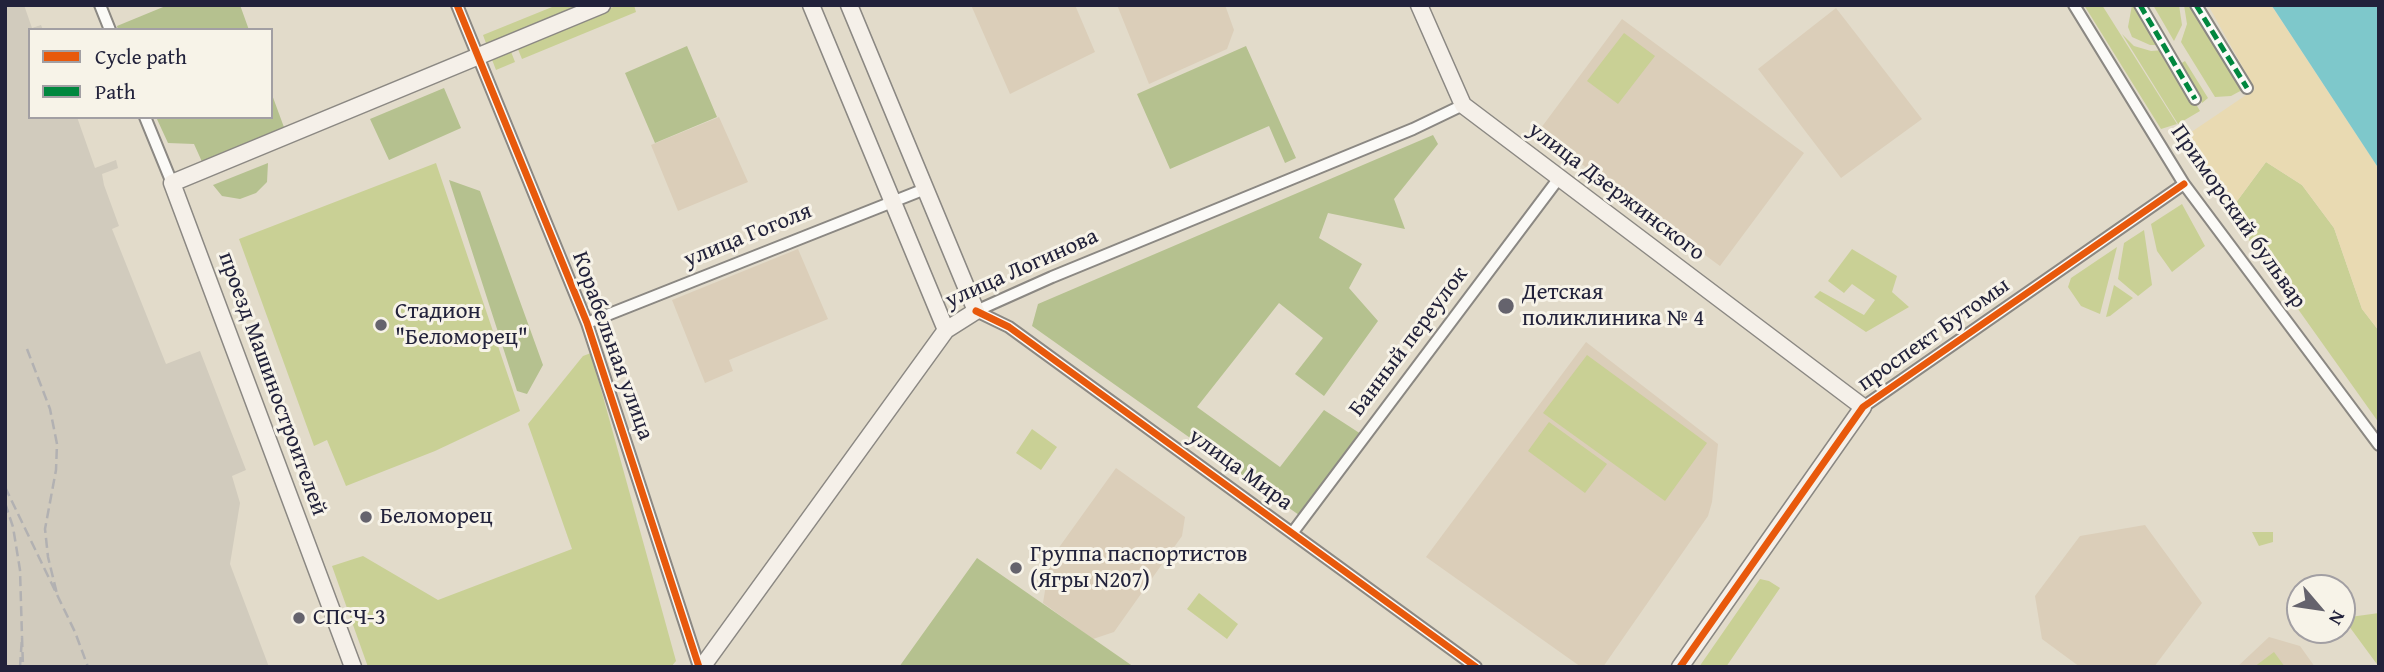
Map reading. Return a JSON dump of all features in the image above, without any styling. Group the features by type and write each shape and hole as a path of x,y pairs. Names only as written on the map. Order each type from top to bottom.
{"street":[{"path":"100,5 109,28"},
{"name":"Корабельная улица","path":"457,5 587,323 700,667"},
{"path":"172,183 602,5"},
{"path":"811,5 946,330"},
{"path":"849,5 976,311"},
{"name":"улица Дзержинского","path":"1419,5 1463,105 1863,407"},
{"name":"Приморский бульвар","path":"2074,5 2184,184 2379,445"},
{"path":"2140,5 2195,99"},
{"path":"2196,5 2247,89"},
{"name":"улица Логинова","path":"700,667 946,330 976,311 1052,277 1413,129 1463,105"},
{"name":"проезд Машиностроителей","path":"146,119 353,667"},
{"name":"Банный переулок","path":"1293,532 1559,178"},
{"name":"проспект Бутомы","path":"1680,667 1863,407 2184,184"},
{"name":"улица Гоголя","path":"587,323 925,189"},
{"name":"улица Мира","path":"976,311 1009,327 1476,667"}],"shaded area":[{"path":"5,5 24,5 32,28 28,28 28,119 78,119 95,168 116,160 118,168 102,174 119,226 112,229 166,364 200,351 246,470 232,476 240,503 230,564 269,667 5,667"},
{"path":"971,5 1075,5 1095,52 1010,94"},
{"path":"1117,5 1225,5 1234,30 1227,49 1149,84"},
{"path":"1836,8 1922,119 1841,178 1758,69"},
{"path":"1622,19 1804,153 1720,266 1538,132"},
{"path":"719,117 748,182 678,211 651,145"},
{"path":"798,249 828,319 729,360 733,371 705,383 672,300"},
{"path":"1586,342 1718,444 1708,516 1603,667 1581,667 1426,557"},
{"path":"1116,468 1185,517 1182,536 1114,632 1093,639 1043,603 1050,560"},
{"path":"2145,525 2202,603 2154,667 2080,667 2042,639 2035,596 2080,536"},
{"path":"2269,637 2300,646 2315,667 2237,667"}],"green space":[{"path":"168,5 240,5 248,28 118,28"},
{"path":"557,5 591,5 487,46 483,35"},
{"path":"618,5 634,5 636,12 522,59 517,47"},
{"path":"2084,5 2102,5 2177,124 2161,129"},
{"path":"2132,5 2137,5 2161,45 2150,45 2132,37 2128,27"},
{"path":"2153,5 2179,5 2182,25 2174,41"},
{"path":"2184,5 2193,5 2244,89 2231,96 2215,97 2181,42 2187,24"},
{"path":"1624,33 1655,56 1618,104 1587,81"},
{"path":"2122,34 2134,46 2151,51 2164,50 2200,111 2178,124"},
{"path":"687,46 717,117 655,143 625,73"},
{"path":"1246,46 1296,158 1285,163 1269,126 1170,169 1137,94"},
{"path":"510,49 515,62 496,70 491,57"},
{"path":"2185,61 2208,98 2202,103 2180,64"},
{"path":"444,88 461,128 389,160 370,119"},
{"path":"273,97 285,130 203,164 194,144 168,143 157,119 273,119"},
{"path":"1433,135 1438,144 1394,199 1405,229 1328,213 1319,238 1362,264 1349,288 1378,321 1324,396 1295,374 1323,338 1279,303 1197,407 1280,467 1324,410 1361,434 1299,515 1032,326 1038,304"},
{"path":"2266,162 2302,185 2334,228 2362,309 2379,331 2379,423 2229,212"},
{"path":"268,163 267,182 256,193 240,199 222,196 213,185"},
{"name":"Стадион \"Беломорец\"","path":"436,163 520,411 435,451 346,486 327,440 314,446 239,239"},
{"path":"449,180 480,191 543,365 527,394 517,391"},
{"path":"2182,204 2205,246 2172,272 2157,251 2151,224"},
{"path":"2144,230 2152,285 2138,296 2118,279 2124,243"},
{"path":"2117,247 2100,314 2081,306 2068,287 2071,278"},
{"path":"1852,249 1897,276 1892,292 1909,307 1866,332 1814,297 1820,291 1864,315 1875,300 1852,284 1844,293 1828,281"},
{"path":"2114,285 2133,298 2106,317"},
{"path":"591,353 676,661 671,667 368,667 332,566 363,556 438,600 572,549 528,424 583,356"},
{"path":"1587,355 1707,443 1665,501 1543,413"},
{"path":"1549,422 1607,464 1585,493 1528,451"},
{"path":"1032,429 1057,447 1041,470 1016,453"},
{"path":"2252,532 2273,532 2273,542 2259,546"},
{"path":"977,558 1134,667 899,667"},
{"path":"1760,579 1780,588 1726,667 1699,667"},
{"path":"1199,593 1238,624 1227,639 1187,609"},
{"path":"2379,613 2379,667 2356,636 2356,616"},
{"path":"2274,652 2285,667 2254,667"}],"sand":[{"path":"2208,5 2271,5 2379,169 2379,331 2362,309 2334,228 2302,185 2266,162 2229,212 2181,139 2255,89"}],"water":[{"path":"2271,5 2379,5 2379,169 2274,9"}],"railway":[{"path":"27,349 50,409 57,444 56,470 45,529 48,557 57,594"},
{"path":"5,487 75,632 88,667"},
{"path":"5,503 13,527 20,570 22,637"},
{"path":"20,667 22,637 23,667"}],"marked path":[{"path":"2140,5 2195,99"},
{"path":"2196,5 2247,88"}],"cycle path":[{"path":"457,5 587,323 699,667"},
{"path":"1680,667 1863,407 2184,184"},
{"path":"976,311 1009,327 1476,667"}],"place":[{"name":"Детская поликлиника № 4","path":"1506,306"},
{"name":"Стадион \"Беломорец\"","path":"381,325"},
{"name":"Беломорец","path":"366,517"},
{"name":"Группа паспортистов (Ягры N207)","path":"1016,568"},
{"name":"СПСЧ-3","path":"299,618"}]}
